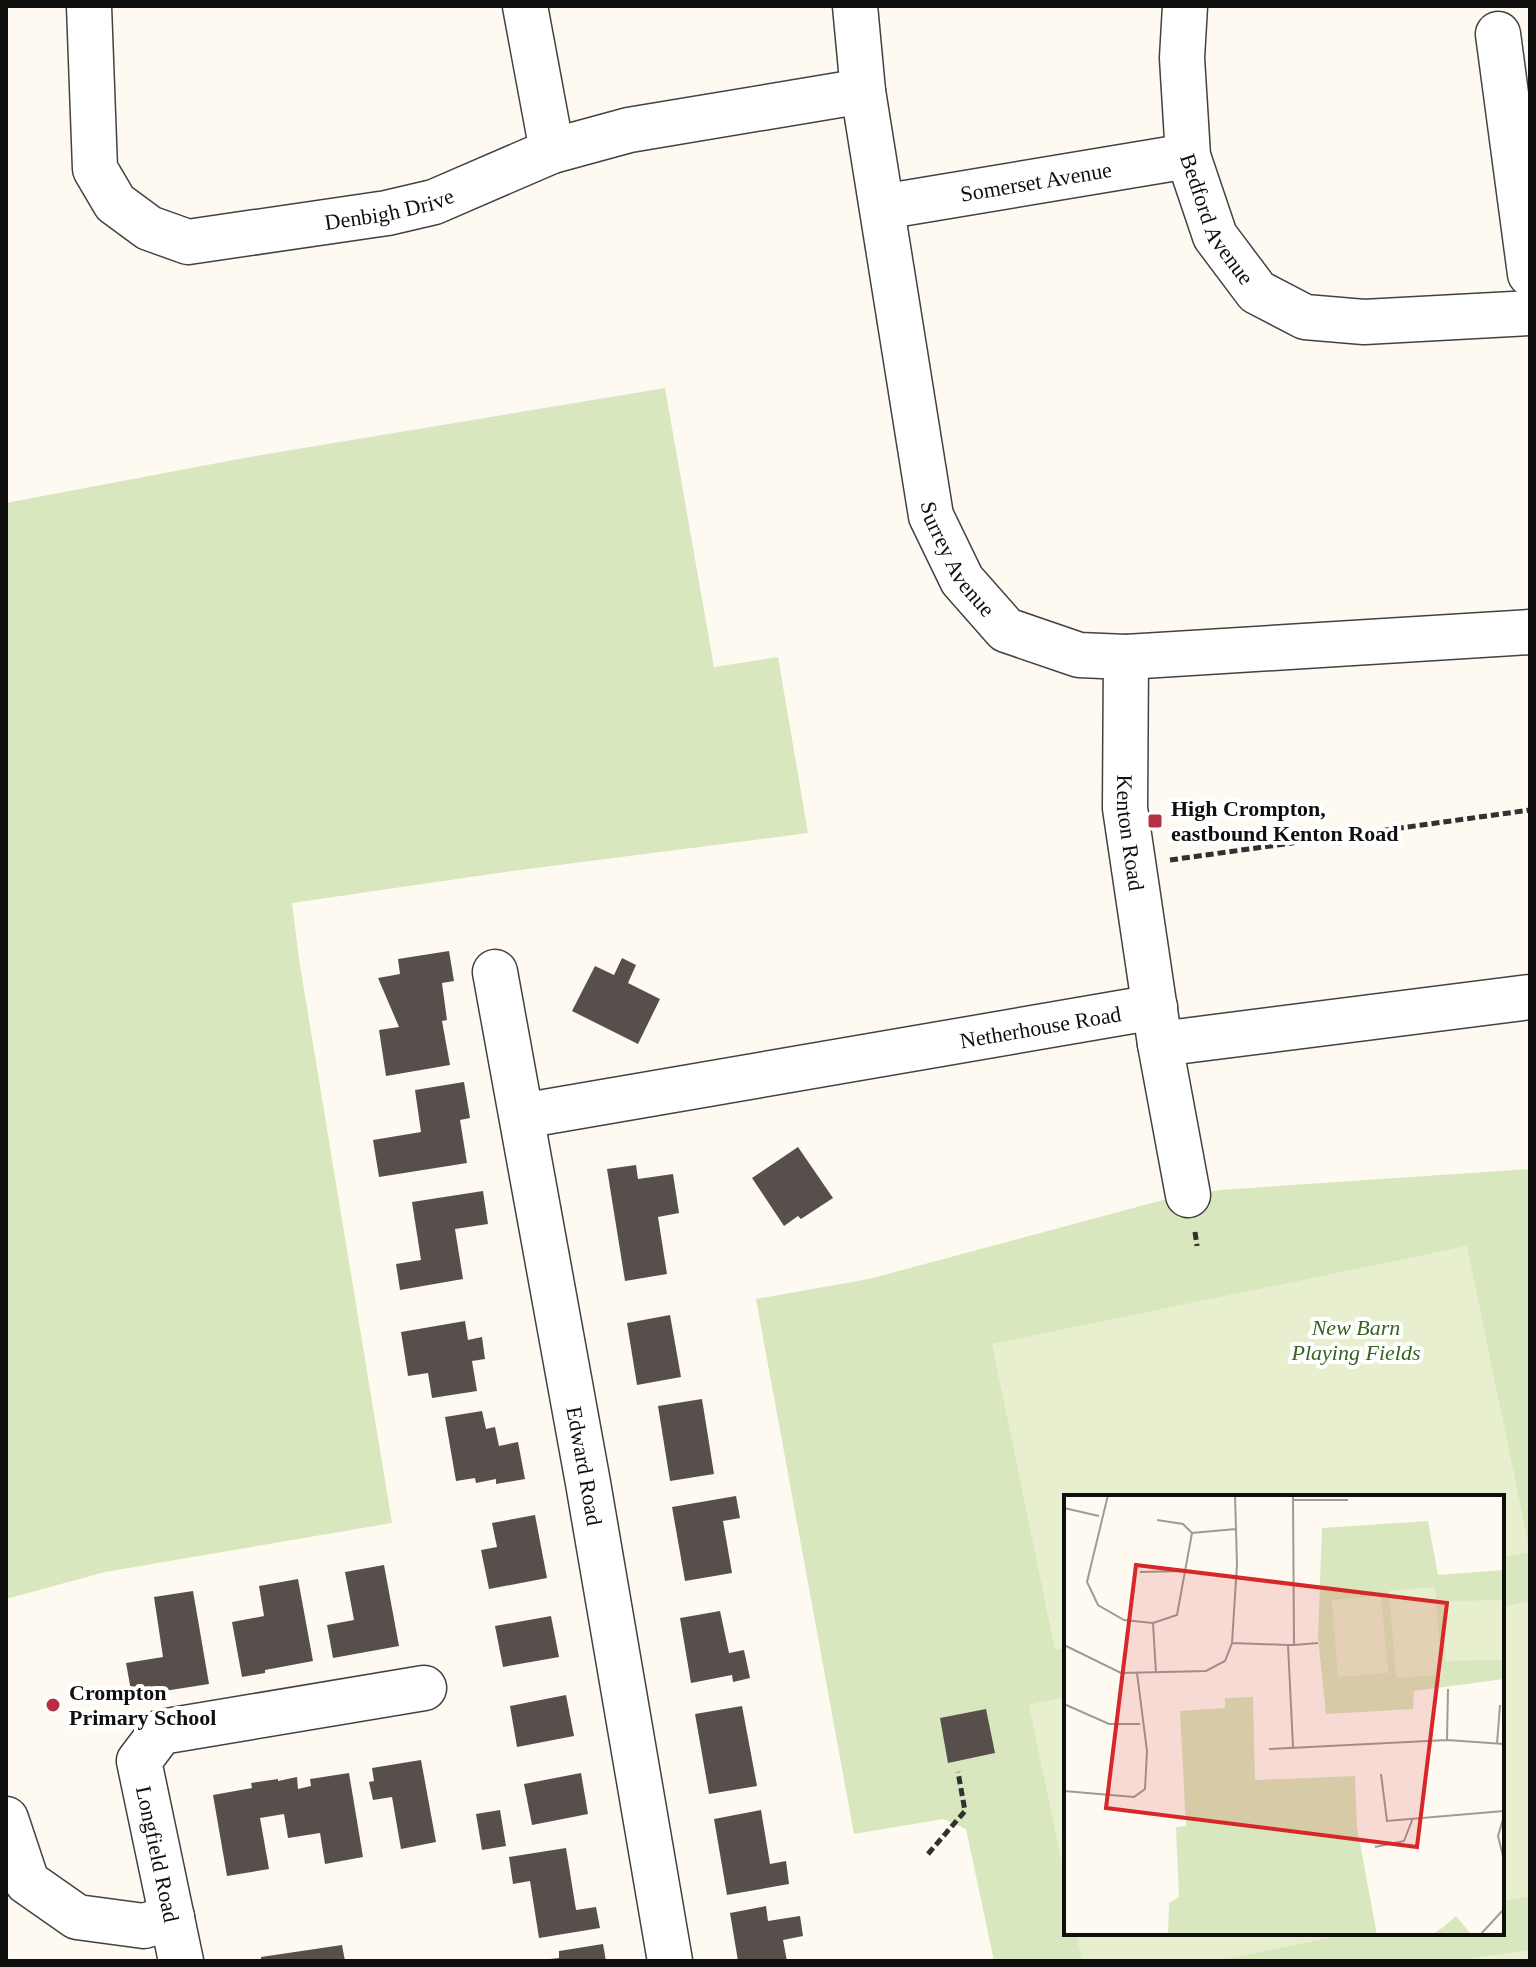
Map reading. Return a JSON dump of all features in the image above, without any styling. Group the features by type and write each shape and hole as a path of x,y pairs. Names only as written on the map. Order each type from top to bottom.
{"street":[{"name":"Denbigh Drive","path":"89,6 95,169 115,203 149,228 188,242 387,213 434,202 552,151 629,130 863,91"},
{"path":"525,6 552,151"},
{"name":"Surrey Avenue","path":"855,6 863,91 931,516 962,580 1006,630 1079,655 1126,657 1530,632"},
{"name":"Bedford Avenue","path":"1185,6 1182,58 1188,156 1215,236 1257,292 1305,317 1364,322 1530,313"},
{"path":"1498,34 1530,274"},
{"name":"Somerset Avenue","path":"882,207 1188,156"},
{"name":"Kenton Road","path":"1126,657 1125,808 1157,1026 1188,1195"},
{"name":"Edward Road","path":"495,972 588,1483 670,1961"},
{"name":"Netherhouse Road","path":"522,1116 1157,1026 1530,997"},
{"name":"Longfield Road","path":"181,1961 139,1761 161,1732 424,1688"},
{"path":"6,1819 27,1882 77,1917 144,1926 172,1917"}],"path":[{"path":"1134,865 1530,810"},
{"path":"928,1854 965,1811 958,1772"}],"green space":[{"path":"665,388 714,667 778,657 808,833 292,903 392,1523 105,1572 6,1599 6,503 244,458"},
{"name":"New Barn Playing Fields","path":"1530,1169 1530,1961 994,1961 966,1829 943,1819 854,1834 756,1299 869,1279 1163,1200 1220,1190"},
{"path":"1467,1246 1530,1552 1504,1558 1504,1495 1064,1495 1064,1648 1055,1650 992,1344"},
{"path":"1530,1601 1530,1896 1504,1902 1504,1607"},
{"path":"1064,1697 1064,1874 1029,1705"},
{"path":"1076,1935 1343,1935 1218,1961 1082,1961"},
{"path":"1530,1950 1530,1961 1449,1961"}],"building":[{"path":"449,951 454,981 442,983 447,1020 442,1021 450,1065 386,1076 379,1030 399,1027 378,978 400,974 398,959"},
{"path":"622,958 636,965 628,983 660,999 638,1044 572,1011 595,966 614,975"},
{"path":"464,1082 470,1118 460,1120 467,1163 379,1177 373,1140 421,1132 415,1090"},
{"path":"798,1147 833,1198 784,1226 752,1178"},
{"path":"636,1165 638,1179 673,1174 679,1213 658,1217 667,1274 625,1281 607,1169"},
{"path":"483,1191 488,1224 455,1229 463,1279 400,1290 396,1264 421,1260 412,1202"},
{"path":"670,1315 681,1377 637,1385 627,1323"},
{"path":"465,1321 468,1340 482,1337 485,1359 472,1361 477,1391 432,1398 428,1373 408,1376 401,1332"},
{"path":"702,1399 714,1474 670,1481 658,1406"},
{"path":"482,1411 486,1429 495,1427 499,1446 518,1442 525,1479 496,1484 496,1479 476,1483 475,1478 456,1481 445,1417"},
{"path":"736,1496 740,1518 723,1521 732,1573 685,1581 672,1507"},
{"path":"535,1515 547,1578 489,1589 481,1550 497,1547 492,1523"},
{"path":"384,1565 399,1646 333,1658 327,1625 354,1620 345,1572"},
{"path":"298,1579 313,1661 242,1677 232,1622 264,1616 259,1586"},
{"path":"193,1591 209,1684 132,1696 126,1663 163,1657 154,1597"},
{"path":"720,1611 729,1653 744,1650 750,1678 733,1682 732,1675 691,1683 680,1618"},
{"path":"551,1616 559,1657 503,1667 495,1626"},
{"path":"566,1695 574,1736 517,1747 510,1706"},
{"path":"742,1706 757,1786 709,1794 695,1714"},
{"path":"986,1709 995,1753 948,1763 940,1718"},
{"path":"421,1760 436,1842 401,1849 392,1797 373,1800 369,1782 374,1781 372,1768"},
{"path":"349,1773 363,1857 325,1864 320,1833 288,1838 284,1814 260,1818 269,1869 227,1876 213,1795 252,1788 251,1783 297,1777 298,1789 311,1786 310,1779"},
{"path":"581,1773 588,1814 532,1825 524,1784"},
{"path":"500,1810 506,1846 482,1850 476,1814"},
{"path":"761,1810 770,1864 786,1861 789,1884 727,1895 714,1819"},
{"path":"566,1848 576,1910 596,1907 600,1928 539,1938 530,1881 513,1884 509,1857"},
{"path":"766,1906 768,1921 800,1916 803,1936 783,1940 787,1961 738,1961 730,1913"},
{"path":"603,1944 606,1961 550,1961 559,1958 559,1951"},
{"path":"342,1945 345,1961 261,1961 261,1957"}],"place":[{"name":"High Crompton, eastbound Kenton Road","path":"1155,821"},
{"name":"Crompton Primary School","path":"53,1705"}]}
